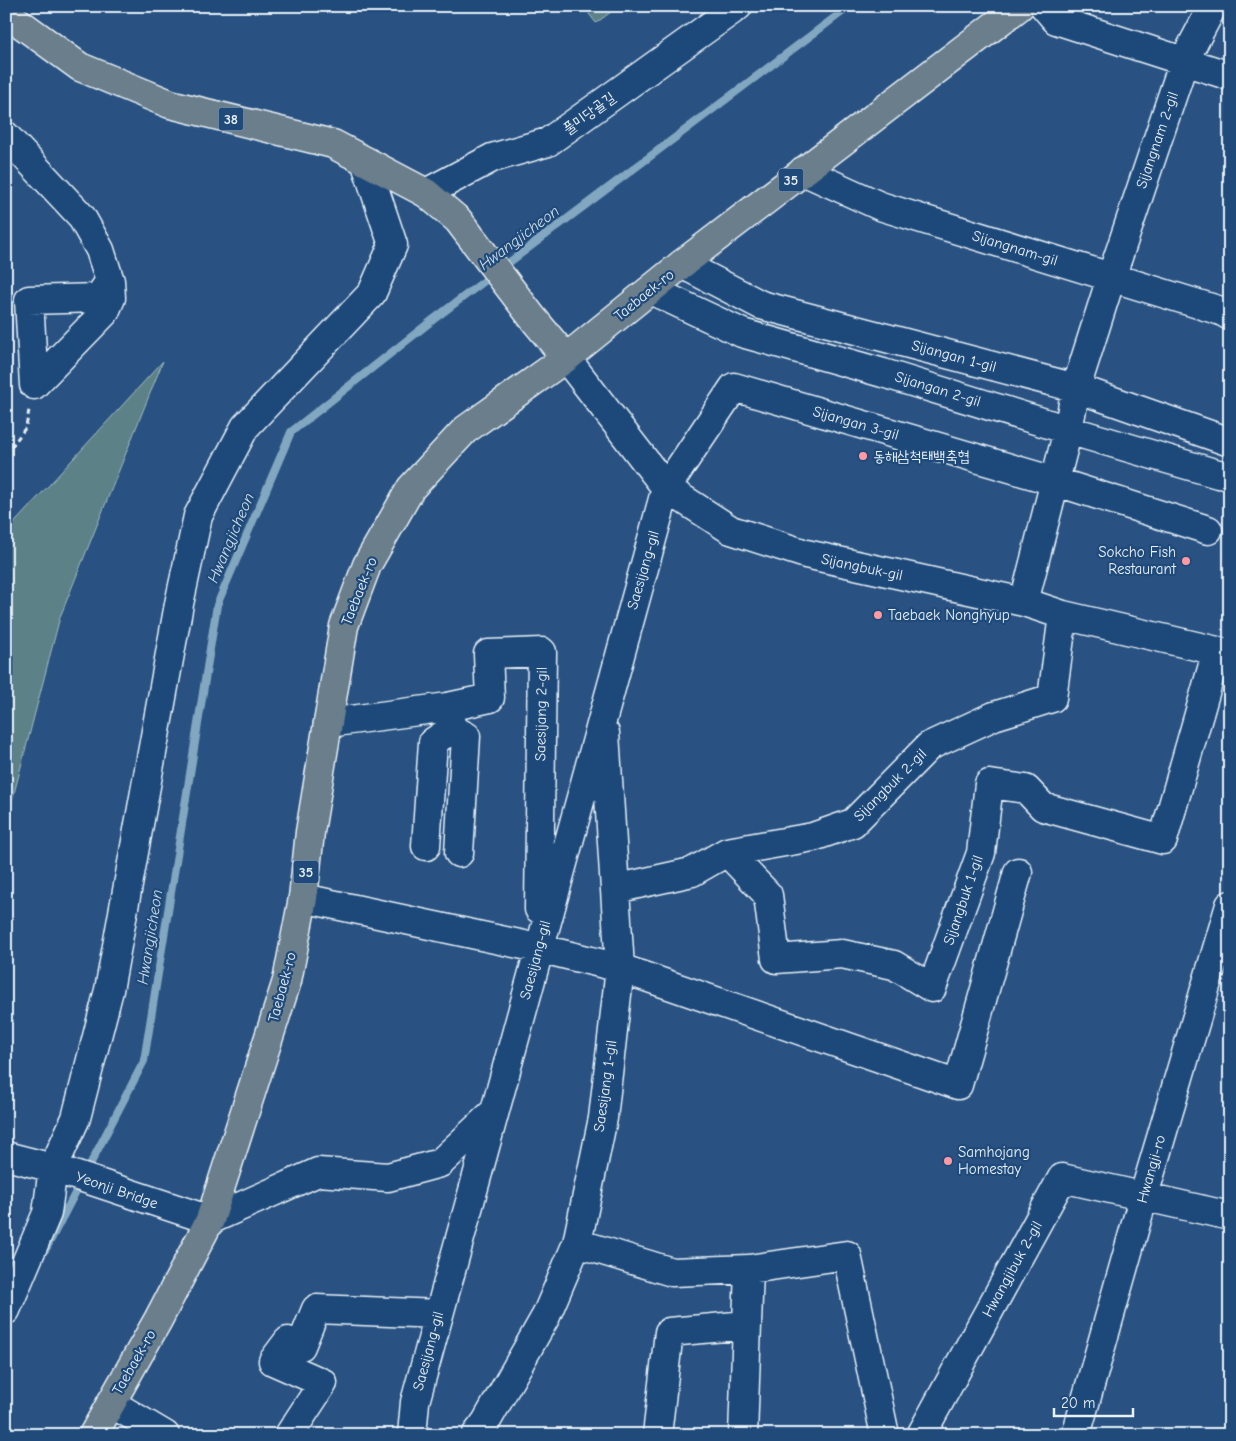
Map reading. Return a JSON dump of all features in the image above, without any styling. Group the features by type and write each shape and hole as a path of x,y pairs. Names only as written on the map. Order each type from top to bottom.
{"main road":[{"name":"Taebaek-ro","path":"93,1435 158,1320 210,1220 287,981 303,898 310,832 344,626 367,565 411,488 465,430 566,358 682,264 1020,6"},
{"name":"38","path":"6,13 80,68 170,104 333,144 426,193 458,220 532,317 566,358"}],"street":[{"name":"풀미당골길","path":"426,193 492,158 548,142 738,6"},
{"path":"1044,6 1056,20 1230,76"},
{"name":"Sijangnam 2-gil","path":"1024,602 1068,430 1076,388 1184,60 1213,6"},
{"path":"6,136 81,216 100,250 110,281 111,298 105,312 34,385"},
{"path":"6,1310 47,1213 53,1168 76,1118 109,990 179,604 198,516 245,427 372,293 393,245 366,161"},
{"name":"Sijangnam-gil","path":"803,171 880,206 1111,278 1227,306"},
{"name":"Sijangan 1-gil","path":"682,264 761,305 1076,388 1230,442"},
{"path":"34,385 29,300 98,298 110,281"},
{"name":"Sijangan 2-gil","path":"650,290 742,333 884,373 1218,474 1230,475"},
{"name":"Sijangbuk-gil","path":"566,358 666,488 731,530 806,554 1024,602 1063,615 1223,652"},
{"name":"Sijangan 3-gil","path":"666,488 734,387 1208,530"},
{"name":"Saesijang-gil","path":"412,1435 415,1402 538,948 666,488"},
{"name":"Sijangbuk 2-gil","path":"615,889 692,872 727,852 813,837 853,823 929,746 994,716 1052,698 1063,615"},
{"name":"Saesijang 2-gil","path":"328,723 450,718 490,698 488,654 542,652 538,948"},
{"name":"Sijangbuk 1-gil","path":"727,852 768,895 776,959 842,954 894,965 932,988 981,853 989,784 1026,789 1043,807 1163,840 1223,652"},
{"name":"Saesijang 1-gil","path":"476,1435 486,1422 546,1316 577,1243 603,1118 620,968 604,711"},
{"path":"426,846 433,742 450,718 466,736 459,853"},
{"path":"303,898 538,948 620,968 958,1085 1018,872"},
{"name":"Hwangji-ro","path":"1076,1435 1144,1195 1230,905"},
{"path":"210,1220 318,1172 388,1177 440,1163 494,1112"},
{"name":"Yeonji Bridge","path":"6,1156 53,1168 181,1212 210,1220"},
{"name":"Hwangjibuk 2-gil","path":"921,1435 1062,1178 1144,1195"},
{"path":"1144,1195 1230,1216"},
{"path":"577,1243 672,1272 750,1269 847,1256 885,1435"},
{"path":"743,1435 750,1269"},
{"path":"289,1435 323,1383 273,1361 288,1341 301,1346 316,1309 439,1314"},
{"path":"657,1435 669,1332 747,1326"},
{"path":"111,1403 165,1435"}],"path":[{"path":"6,454 26,427 34,385"}],"green space":[{"path":"583,6 619,6 596,23"},
{"path":"163,361 60,617 11,805 6,810 6,532"}],"waterway":[{"name":"Hwangjicheon","path":"46,1249 144,1061 217,605 291,432 434,319 850,6"}],"place":[{"name":"동해삼척태백축협","path":"863,456"},
{"name":"Sokcho Fish Restaurant","path":"1186,561"},
{"name":"Taebaek Nonghyup","path":"878,615"},
{"name":"Samhojang Homestay","path":"948,1161"}]}
